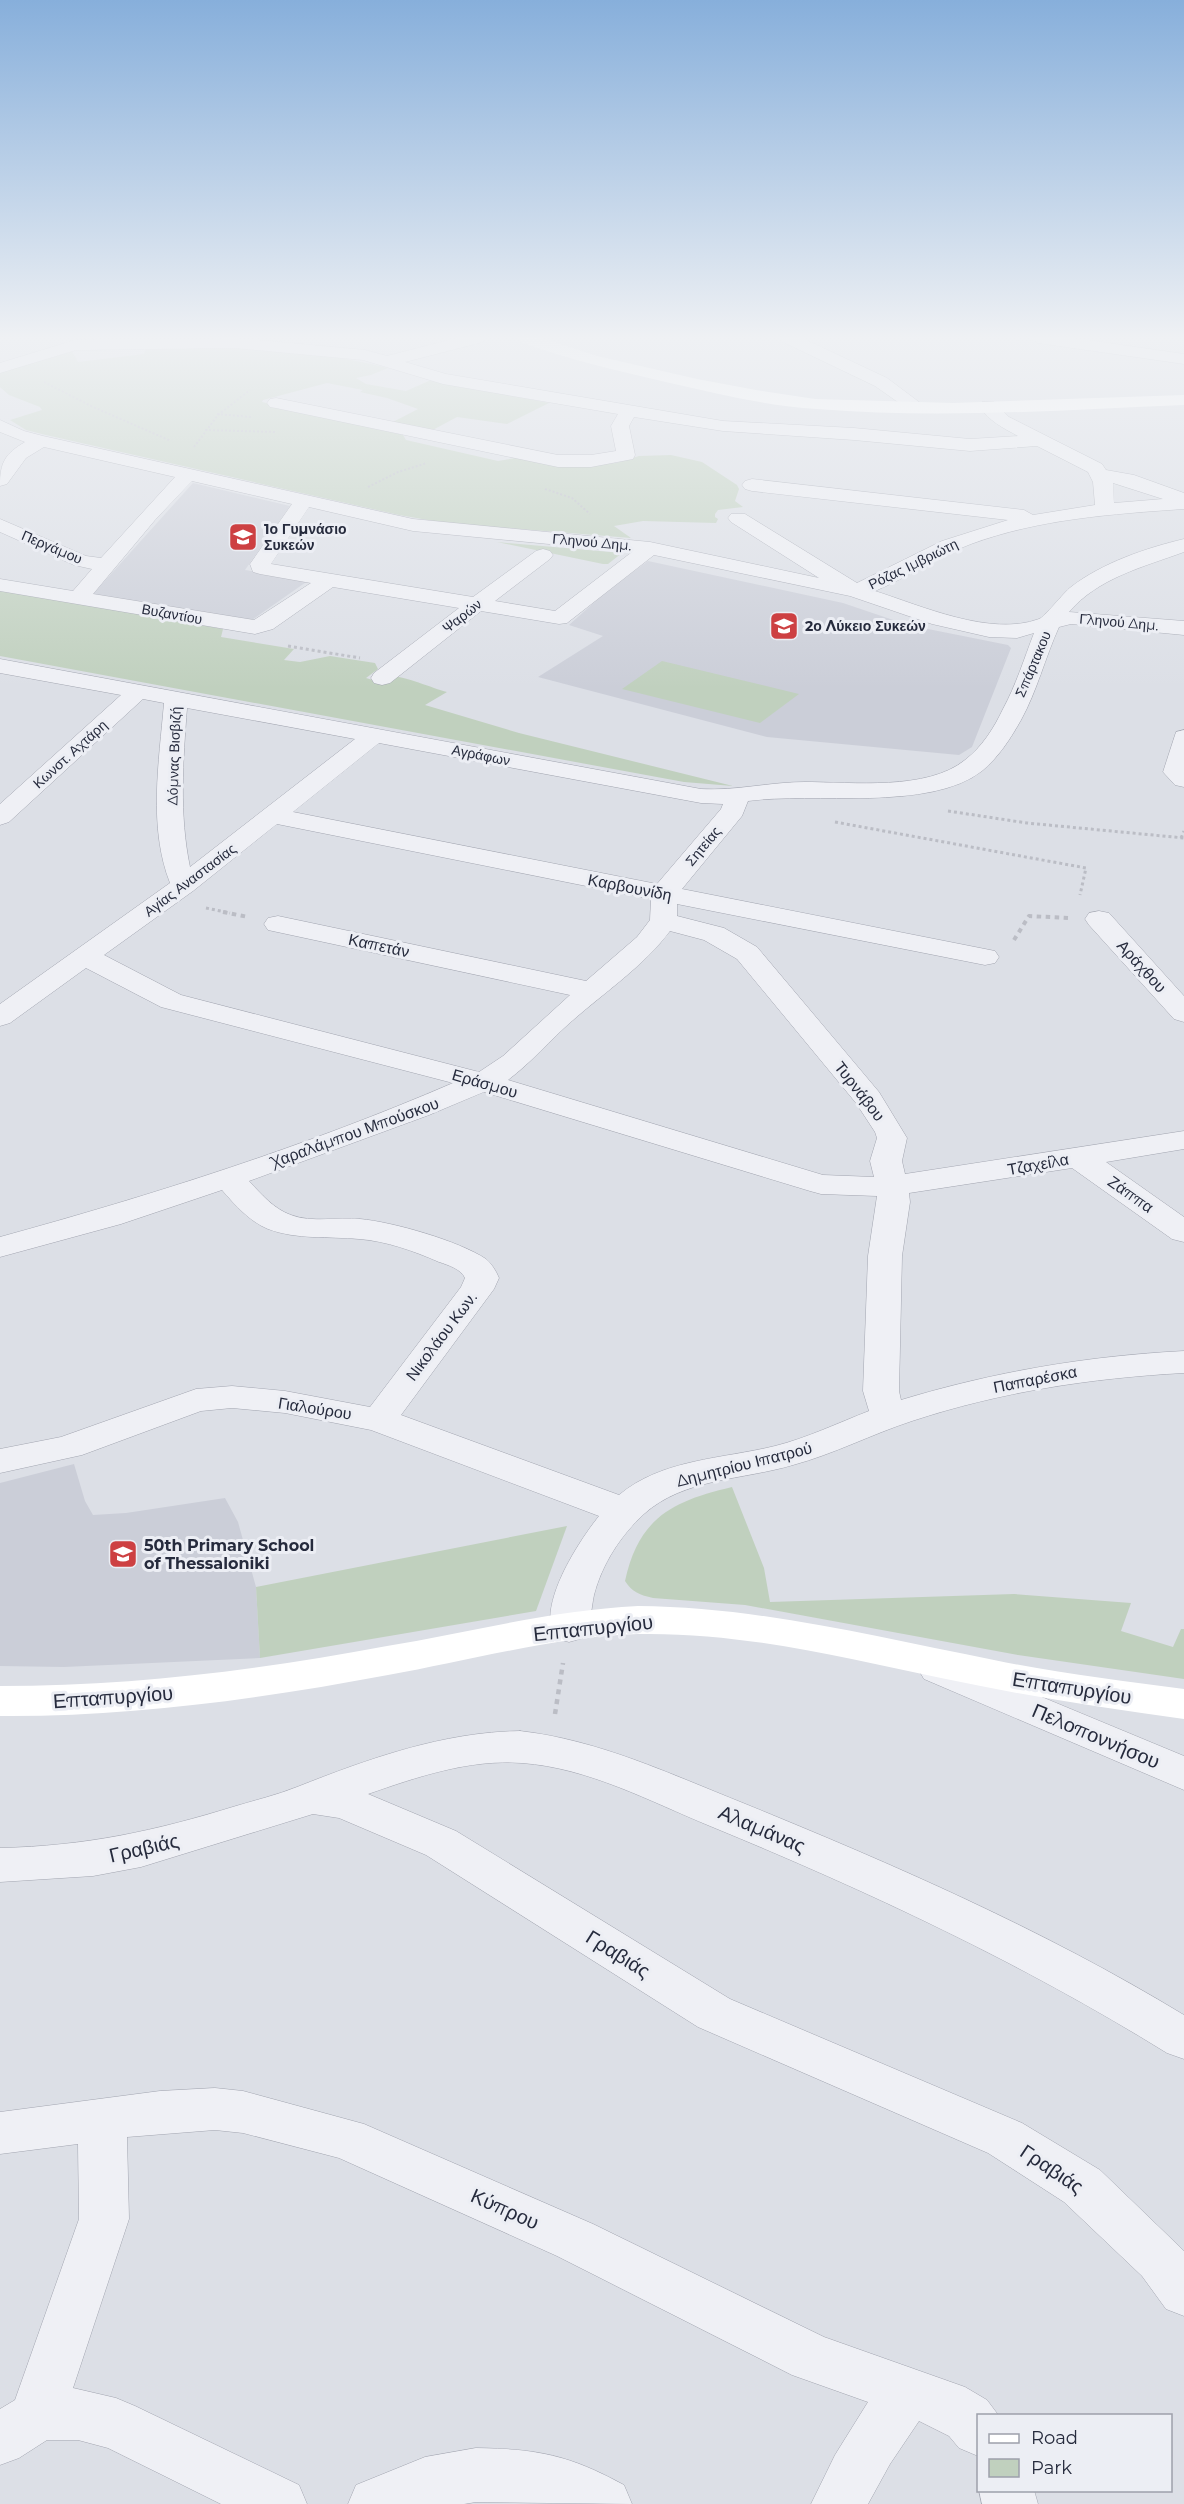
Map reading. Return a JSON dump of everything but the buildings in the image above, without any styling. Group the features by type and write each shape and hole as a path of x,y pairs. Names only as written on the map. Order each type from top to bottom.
{"street":[{"path":"0,480 18,455"},
{"name":"Γληνού Δημ.","path":"103,455 413,525 650,548 730,567 855,591 940,619 989,630 1017,631 1071,618 1184,628"},
{"path":"527,455 573,462 626,455"},
{"path":"1069,455 1089,464 1100,475 1127,479 1184,502"},
{"path":"78,598 188,474"},
{"path":"1100,475 1105,510"},
{"path":"752,485 971,509 1040,521"},
{"path":"304,501 259,566 270,571 559,618 617,571 650,548"},
{"name":"Ρόζας Ιμβριώτη","path":"855,591 878,583 959,541 996,530 1105,510 1184,502"},
{"path":"738,518 855,591"},
{"name":"Περγάμου","path":"0,525 81,561 105,565"},
{"path":"466,531 468,536 481,542 564,560"},
{"name":"Σπάρτακου","path":"963,773 987,752 1005,725 1028,680 1041,640 1050,622 1066,602 1095,580 1124,566 1184,545"},
{"name":"Ψαρών","path":"382,678 543,555"},
{"path":"596,567 617,571"},
{"name":"Βυζαντίου","path":"0,585 255,627 265,624 330,579"},
{"name":"Αγράφων","path":"0,666 710,797 735,797 775,790 886,788 936,782 963,773"},
{"name":"Κωνστ. Αχτάρη","path":"0,817 139,691"},
{"name":"Δόμνας Βισβιζή","path":"175,892 176,865 170,783 176,698"},
{"name":"Αγίας Αναστασίας","path":"0,1017 175,892 275,816 375,735"},
{"path":"1181,778 1175,772 1175,766 1184,737"},
{"name":"Σητείας","path":"664,907 732,811 736,803 735,797"},
{"name":"Καρβουνίδη","path":"275,816 664,907 986,957"},
{"name":"Χαραλάμπου Μπούσκου","path":"1,1243 110,1217 228,1178 418,1109 483,1082 507,1067 561,1015 634,956 664,907"},
{"name":"Τυρνάβου","path":"664,907 692,927 724,939 740,948 753,961 868,1098 892,1138 886,1157 894,1202 883,1281 880,1391 890,1416"},
{"name":"Αράχθου","path":"1099,919 1184,1013"},
{"name":"Καπετάν","path":"278,924 592,991"},
{"name":"Εράσμου","path":"85,957 171,1001 483,1082 812,1181 851,1186 892,1185"},
{"name":"Τζαχείλα","path":"892,1185 925,1182 1184,1140"},
{"name":"Ζάππα","path":"1078,1157 1184,1232"},
{"name":"Νικολάου Κων.","path":"228,1178 249,1200 278,1221 301,1227 377,1232 442,1252 470,1263 480,1271 482,1278 477,1289 379,1420"},
{"name":"Παπαρέσκα","path":"890,1416 945,1399 1029,1379 1083,1370 1184,1362"},
{"name":"Γιαλούρου","path":"0,1461 69,1447 176,1406 205,1398 232,1397 285,1402 379,1420 624,1511"},
{"name":"Δημητρίου Ιπατρού","path":"569,1628 576,1591 583,1572 624,1511 649,1491 679,1479 808,1449 890,1416"},
{"name":"Επταπυργίου","path":"0,1701 59,1701 184,1692 365,1665 569,1628 635,1620 721,1623 799,1634 1056,1686 1184,1704"},
{"name":"Πελοποννήσου","path":"909,1657 1184,1774"},
{"name":"Αλαμάνας","path":"313,1798 410,1765 465,1751 512,1748 549,1751 585,1760 648,1782 825,1856 951,1913 1046,1960 1184,2038"},
{"name":"Γραβιάς","path":"0,1865 83,1860 141,1850 313,1798 351,1806 441,1843 714,2013 1005,2138 1082,2186 1160,2260 1184,2292"},
{"name":"Κύπρου","path":"0,2133 160,2112 215,2109 243,2112 347,2139 575,2240 811,2357 957,2410 977,2429"},
{"path":"18,2428 104,2219 102,2121"},
{"path":"839,2504 856,2468 880,2428 909,2391"},
{"path":"18,2428 54,2413 78,2414 116,2424 279,2504"},
{"path":"376,2504 425,2484 476,2475 524,2476 573,2487 604,2504"}],"path":[{"path":"363,491 398,472 434,463 423,460"},
{"path":"543,488 572,498 592,516"},
{"path":"284,645 400,664"},
{"path":"886,788 922,804 967,815 1182,838 1184,831"},
{"path":"829,820 1086,868 1078,901 1099,919"},
{"path":"175,892 278,924"},
{"path":"986,957 1008,948 1029,916 1099,919"},
{"path":"549,1751 569,1628"}],"shaded area":[{"path":"193,483 290,506 245,570 309,580 249,622 93,594"},
{"path":"648,561 843,603 908,625 1008,645 1011,648 972,747 959,755 767,737 538,677 603,636 569,625 608,590"},
{"name":"50th Primary School of Thessaloniki","path":"74,1464 85,1501 93,1515 126,1513 225,1498 238,1522 256,1587 260,1658 64,1667 0,1666 0,1483"}],"green space":[{"path":"134,455 471,455 498,461 515,458 573,466 616,463 639,456 671,455 702,462 737,485 739,489 735,501 743,507 718,510 715,514 718,519 716,523 643,521 614,526 631,538 445,523 399,515"},
{"path":"497,542 622,553 608,564 603,564"},
{"path":"0,588 223,629 221,637 294,649 284,660 300,662 330,656 375,663 378,669 366,678 386,684 390,676 395,676 447,692 425,705 519,733 733,786 684,782 0,656"},
{"path":"662,661 799,694 760,723 622,689"},
{"path":"732,1487 764,1568 770,1602 1014,1594 1131,1603 1121,1631 1173,1647 1181,1629 1184,1629 1184,1679 1018,1655 745,1605 653,1598 630,1588 625,1581 631,1559 639,1541 649,1527 676,1506 711,1492"},
{"path":"567,1526 536,1611 260,1658 256,1587"}],"place":[{"name":"1ο Γυμνάσιο Συκεών","path":"243,537"},
{"name":"2ο Λύκειο Συκεών","path":"784,626"},
{"name":"50th Primary School of Thessaloniki","path":"123,1554"}]}
